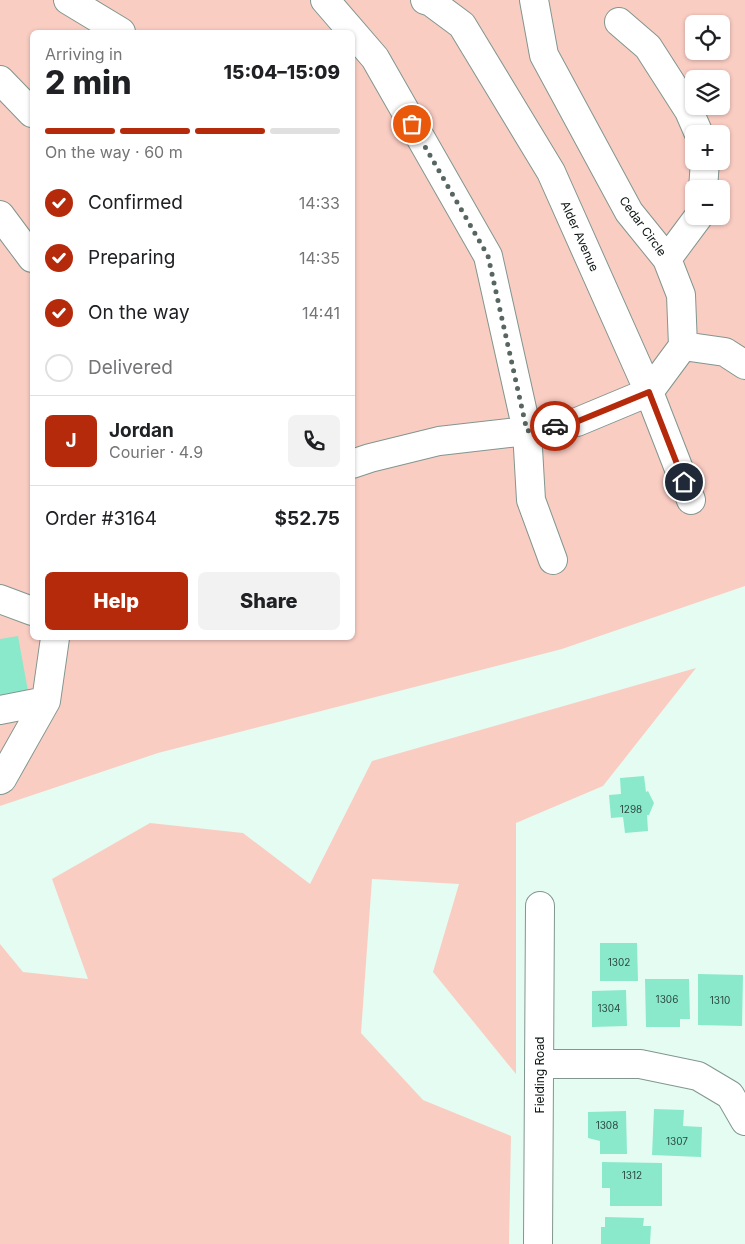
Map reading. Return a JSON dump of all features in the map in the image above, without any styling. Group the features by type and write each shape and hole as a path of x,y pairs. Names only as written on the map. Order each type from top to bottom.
{"street":[{"path":"68,0 108,18"},
{"path":"326,0 351,30"},
{"name":"Alder Avenue","path":"425,0 431,2 462,25 551,172 649,392 691,500"},
{"name":"Cedar Circle","path":"534,0 544,56 629,212 667,259 681,295 683,346"},
{"path":"619,22 648,47 689,111 695,125"},
{"path":"355,34 375,58 488,256 527,431 531,500 553,560"},
{"path":"0,80 30,111"},
{"path":"0,215 30,255"},
{"path":"667,259 692,225"},
{"path":"355,463 439,441 527,431 576,422 649,392 683,346 725,352 745,365"},
{"path":"0,599 30,610"},
{"path":"0,780 46,701 55,640"},
{"path":"0,710 46,701"},
{"name":"Fielding Road","path":"538,1244 540,906"},
{"path":"539,1064 640,1064 698,1076 730,1095 745,1121"}],"shaded area":[{"path":"0,0 745,0 745,586 562,649 158,753 0,806"},
{"path":"696,668 603,786 516,823 516,1074 433,972 459,884 372,879 361,1033 423,1100 511,1136 509,1244 0,1244 0,944 23,972 88,979 52,879 150,823 243,833 310,884 372,761"}],"building":[{"path":"18,636 28,691 0,696 0,639"},
{"path":"644,776 646,792 648,791 654,803 649,815 647,815 648,831 625,833 623,817 611,818 609,795 621,794 620,778"},
{"path":"600,943 637,943 638,981 600,981"},
{"path":"698,974 743,975 742,1026 698,1025"},
{"path":"645,979 689,979 690,1019 680,1019 680,1027 646,1027"},
{"path":"626,990 627,1026 592,1027 592,991"},
{"path":"654,1109 684,1110 683,1126 702,1127 701,1157 652,1155"},
{"path":"626,1111 627,1154 600,1154 600,1141 588,1138 588,1112"},
{"path":"602,1162 662,1163 662,1206 610,1206 610,1188 602,1188"},
{"path":"605,1217 644,1218 643,1226 651,1226 650,1244 601,1244 601,1227 605,1227"}],"way so far":[{"path":"412,124 488,256 527,431 555,426"}],"route":[{"path":"555,426 576,422 649,392 684,482"}]}
